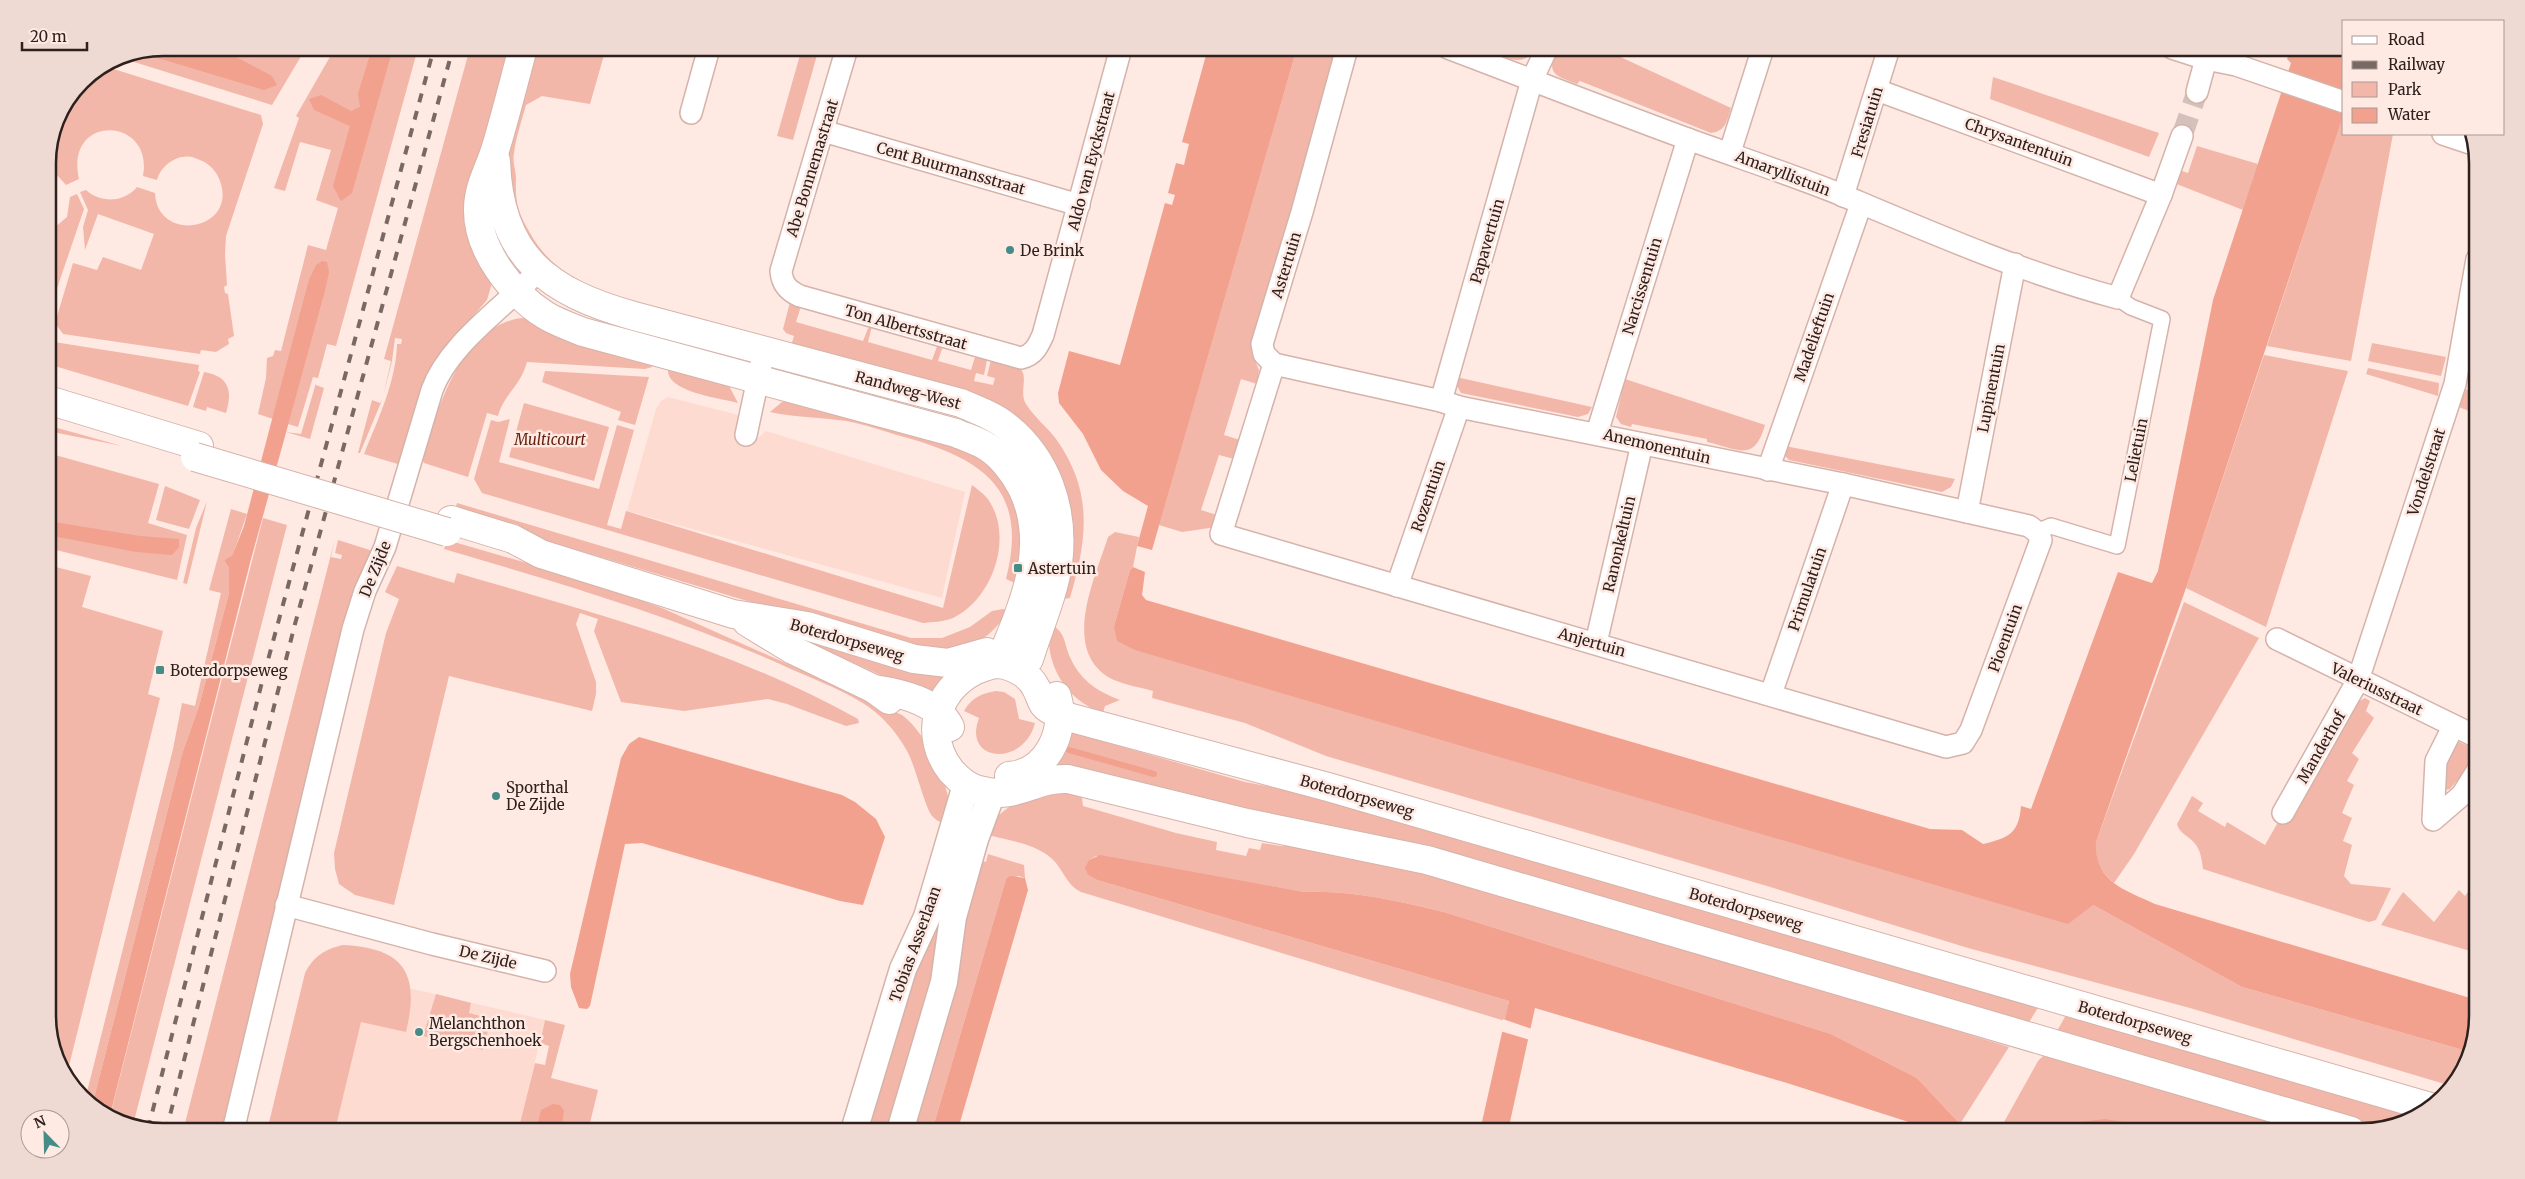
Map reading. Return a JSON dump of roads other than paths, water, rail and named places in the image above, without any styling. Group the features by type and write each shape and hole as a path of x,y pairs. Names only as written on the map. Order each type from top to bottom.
{"main road":[{"name":"Randweg-West","path":"521,56 496,148 483,178 478,209 480,230 490,257 500,272 545,315 583,332 956,433 985,445 1016,476 1027,498 1035,538 1031,577 1011,658"},
{"name":"Randweg-West","path":"496,148 498,189 503,210 520,248 538,271 571,294 598,306 961,403 1001,422 1032,451 1051,484 1059,541 1058,565 1011,658"},
{"name":"Boterdorpseweg","path":"56,403 197,451 449,526 508,551 541,554 733,614 807,626 919,660 942,663 982,653 1011,658"},
{"name":"Boterdorpseweg","path":"56,419 197,451"},
{"name":"Boterdorpseweg","path":"733,614 793,650 874,689 896,704 937,720"},
{"path":"994,785 1023,774 1043,760 1055,740 1061,714 1058,698 1049,680 1011,658 978,669 956,683 948,693 937,720 936,742 942,757 955,776 966,785 994,785 1020,791 1041,782 1058,778 1079,780 1247,823 1427,860 1495,882 2320,1123"},
{"name":"Boterdorpseweg","path":"1061,714 1356,796 2421,1105"},
{"path":"937,720 949,725 953,742 963,762 994,785"}],"street":[{"path":"690,113 707,56"},
{"name":"Abe Bonnemastraat","path":"786,287 782,280 781,271 845,56"},
{"name":"Aldo van Eyckstraat","path":"1028,356 1039,345 1043,335 1119,56"},
{"name":"Astertuin","path":"1274,364 1264,354 1262,344 1302,212 1345,56"},
{"name":"Amaryllistuin","path":"1469,56 1688,139 1730,152 2015,264 2088,290 2118,298"},
{"name":"Papavertuin","path":"1450,404 1532,80 1543,56"},
{"path":"1730,152 1760,56"},
{"name":"Fresiatuin","path":"1852,200 1887,56"},
{"path":"2197,56 2236,65 2342,101"},
{"path":"2197,92 2206,59"},
{"name":"Chrysantentuin","path":"1877,90 2161,195"},
{"name":"Cent Buurmansstraat","path":"823,131 1079,205"},
{"path":"2446,135 2467,142"},
{"path":"2118,298 2161,195 2182,136"},
{"name":"Narcissentuin","path":"1597,433 1688,139"},
{"name":"Madelieftuin","path":"1768,470 1852,200"},
{"name":"Lupinentuin","path":"1967,512 2015,264"},
{"name":"De Zijde","path":"235,1123 353,629 365,591 384,547 435,382 453,354 519,292 538,271"},
{"name":"Ton Albertsstraat","path":"786,287 800,296 1014,358 1028,356"},
{"name":"Lelietuin","path":"2037,532 2051,526 2118,546 2162,319 2131,307 2118,298"},
{"name":"Vondelstraat","path":"2358,680 2455,384 2469,304"},
{"path":"746,435 764,351"},
{"name":"Anemonentuin","path":"1274,364 1450,404 1843,484 2029,526 2037,532"},
{"name":"Anjertuin","path":"1274,364 1221,534 1771,694 1946,747 1963,743"},
{"name":"Rozentuin","path":"1397,586 1450,404"},
{"name":"Ranonkeltuin","path":"1596,643 1642,444"},
{"name":"Primulatuin","path":"1771,694 1843,484"},
{"name":"Pioentuin","path":"1963,743 1971,730 2041,540 2037,532"},
{"name":"Valeriusstraat","path":"2277,639 2469,733"},
{"name":"Manderhof","path":"2283,813 2358,680"},
{"path":"2453,726 2436,760 2433,820 2462,794 2469,783"},
{"name":"Tobias Asserlaan","path":"857,1123 902,970 927,917 966,785"},
{"name":"Tobias Asserlaan","path":"903,1123 944,982 953,917 975,839 994,785"},
{"name":"De Zijde","path":"286,905 432,944 546,970"}],"water":[{"path":"234,56 272,76 277,85 264,90 154,57"},
{"path":"370,56 391,56 352,193 341,201 333,186 350,126 314,110 309,99 321,95 351,111 360,107 358,94"},
{"path":"1206,56 1295,56 1152,550 1137,546 1148,506 1123,491 1101,470 1083,434 1059,403 1058,393 1069,351 1120,365 1165,203 1172,205 1175,195 1168,193 1176,163 1184,165 1189,144 1182,142"},
{"path":"2288,56 2342,56 2342,119 2186,588 2096,842 2097,856 2100,867 2114,883 2155,904 2469,998 2469,1023 2463,1050 2242,987 2093,905 2068,924 1135,650 1117,641 1114,626 1130,570 1133,567 1145,572 1142,595 1146,600 1930,829 1962,830 1983,844 2000,839 2011,833 2015,828 2021,806 2031,809 2118,572 2152,583 2158,571 2213,300 2291,63 2287,59"},
{"path":"322,261 327,262 329,272 323,299 251,559 112,1109 94,1098 182,754 199,706 229,593 229,568 224,560 232,556 244,526 308,282 316,265"},
{"path":"56,522 140,536 179,539 179,547 172,555 136,552 56,537"},
{"path":"639,737 842,795 855,802 876,819 885,837 863,905 840,901 642,843 625,844 590,1006 587,1009 579,1008 571,987 570,974 621,758 629,744"},
{"path":"1100,855 1304,892 1340,893 1375,897 1444,912 1831,1034 1917,1078 1959,1123 1912,1123 1787,1083 1535,1008 1510,1123 1482,1123 1509,1001 1097,880 1088,875 1085,868 1089,860"},
{"path":"1010,876 1025,878 1028,890 960,1123 934,1123 1006,879"},
{"path":"553,1104 560,1105 564,1111 562,1123 538,1123 541,1110"},
{"path":"2105,1119 2129,1123 2072,1123"}],"waterway":[{"path":"1069,750 1154,774"}],"tunnel":[{"path":"2182,136 2197,92"}],"railway":[{"path":"150,1122 262,682 432,56"},
{"path":"168,1123 295,624 451,56"}],"place":[{"name":"De Brink","path":"1010,250"},
{"name":"Astertuin","path":"1018,568"},
{"name":"Boterdorpseweg","path":"160,670"},
{"name":"Sporthal De Zijde","path":"496,796"},
{"name":"Melanchthon Bergschenhoek","path":"419,1032"}],"park label":[{"name":"Multicourt","path":"550,439"}]}
